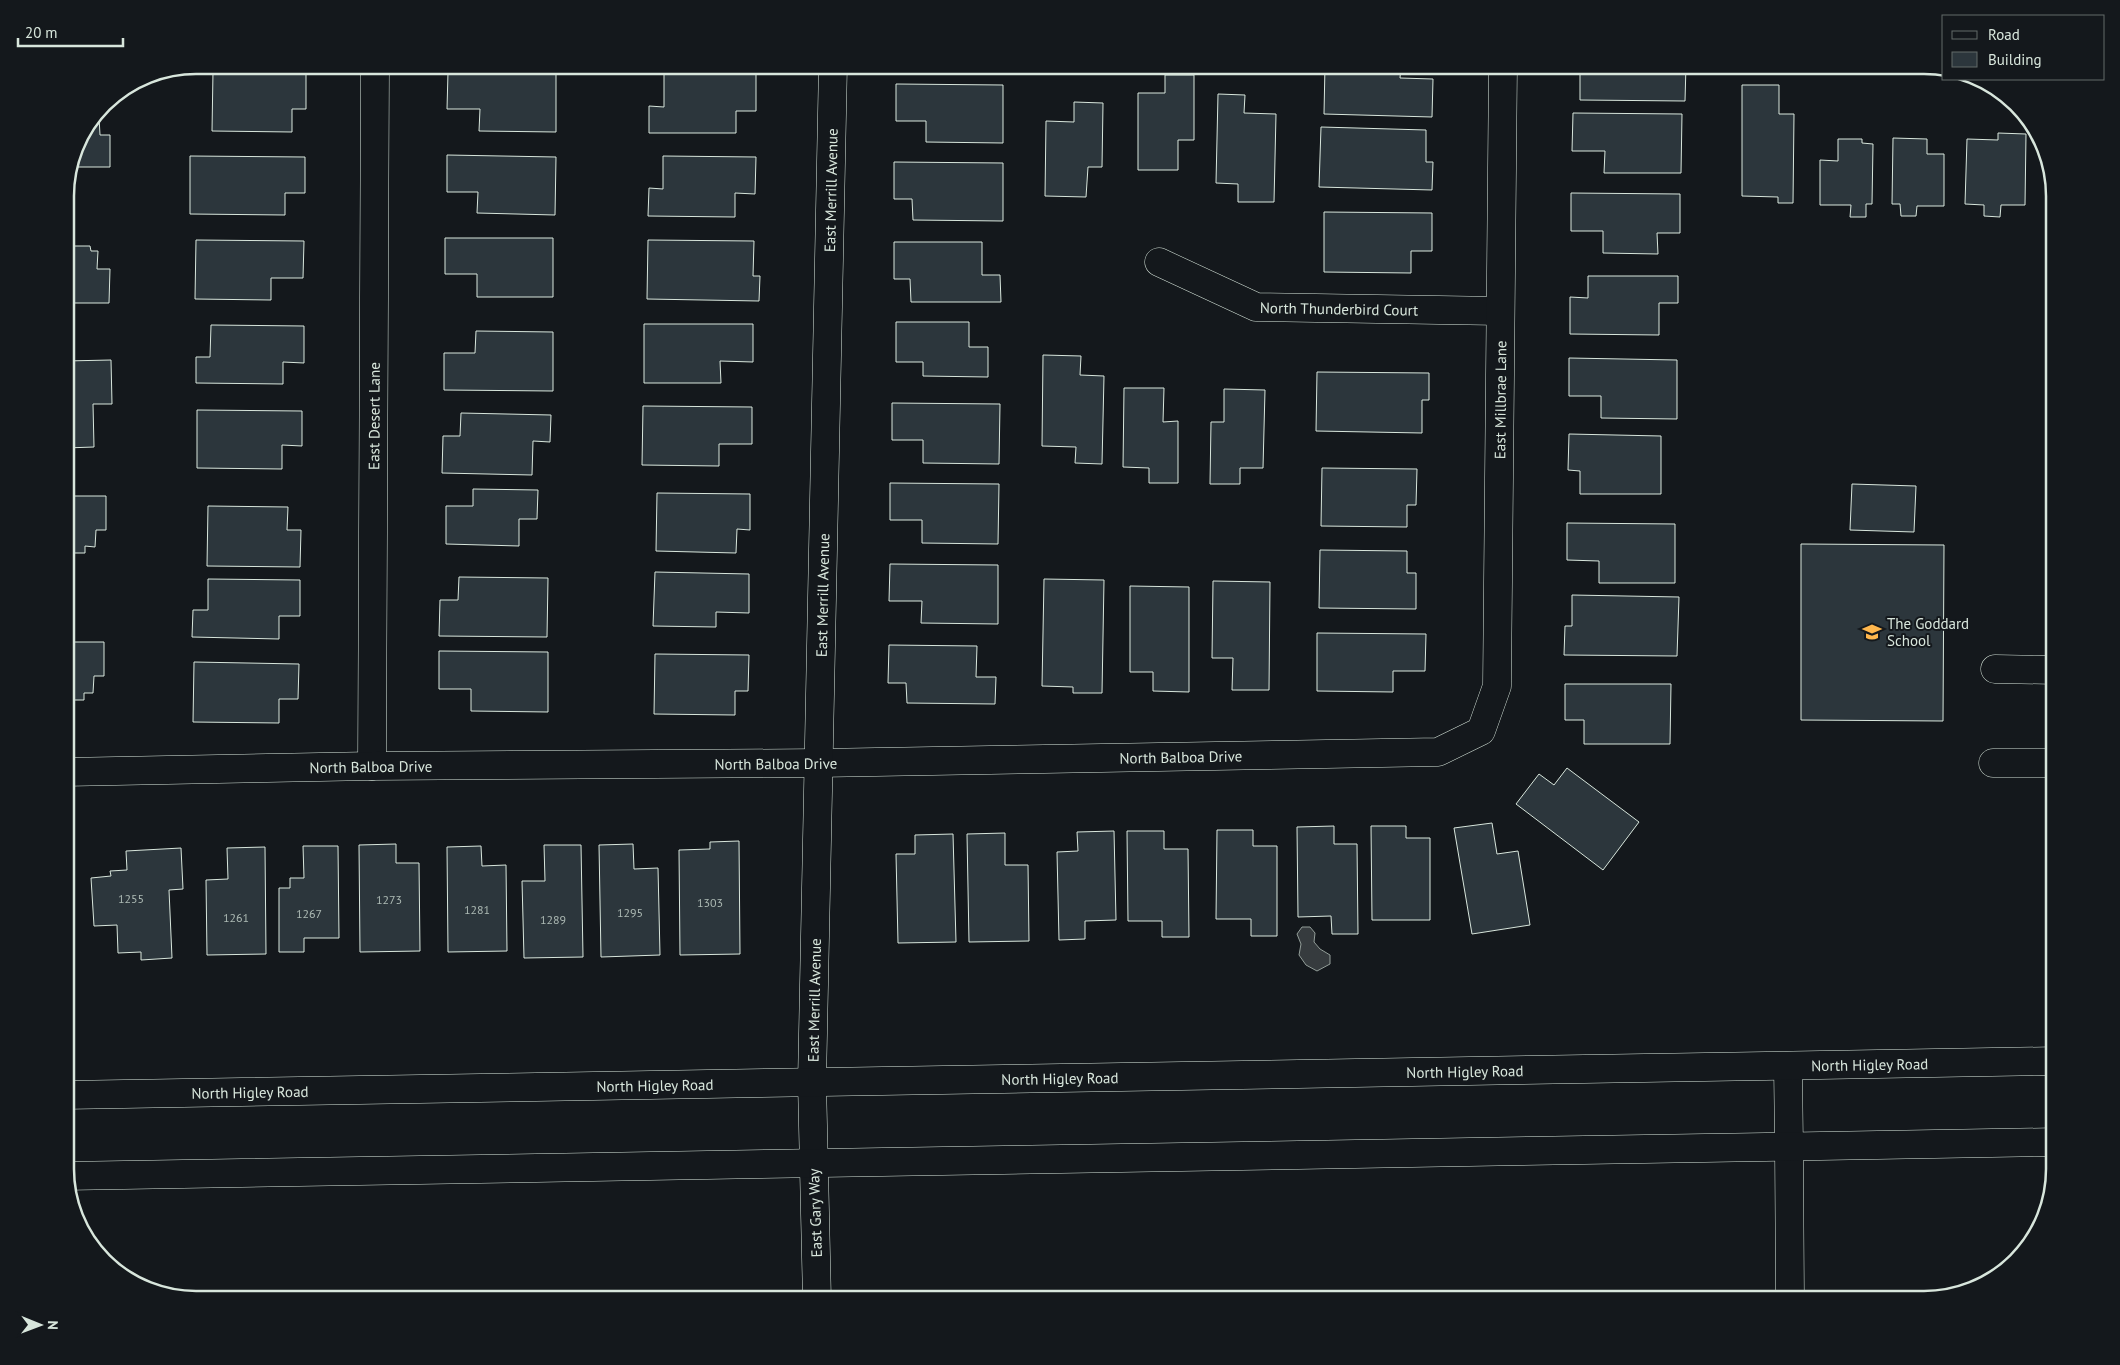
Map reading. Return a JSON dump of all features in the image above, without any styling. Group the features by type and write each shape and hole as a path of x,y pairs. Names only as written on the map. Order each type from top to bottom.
{"street":[{"name":"East Desert Lane","path":"372,766 375,74"},
{"name":"East Merrill Avenue","path":"813,1126 812,1082 833,74"},
{"name":"East Millbrae Lane","path":"1481,731 1497,686 1503,74"},
{"name":"North Thunderbird Court","path":"1159,262 1256,307 1500,311"},
{"path":"1995,669 2046,670"},
{"name":"North Balboa Drive","path":"74,772 372,766 819,763 1438,752 1481,731"},
{"path":"1993,763 2046,763"},
{"name":"North Higley Road","path":"74,1096 2046,1061"},
{"path":"1788,1066 1790,1291"},
{"name":"East Gary Way","path":"813,1126 817,1291"},
{"path":"74,1176 2046,1142"}],"shaded area":[{"path":"1302,927 1310,927 1315,933 1314,942 1320,949 1330,955 1330,964 1317,971 1306,965 1299,955 1301,944 1297,934"}],"building":[{"path":"213,74 306,74 306,109 292,109 292,132 212,131"},
{"path":"448,74 556,74 556,132 479,131 480,109 447,109"},
{"path":"664,74 756,74 756,111 736,111 736,133 649,133 649,106 664,107"},
{"path":"1325,74 1400,74 1400,78 1433,79 1432,117 1324,114"},
{"path":"1580,74 1686,74 1685,101 1580,100"},
{"path":"1165,75 1194,75 1194,140 1178,140 1178,170 1138,170 1138,93 1165,93"},
{"path":"896,84 1003,85 1003,143 926,142 926,121 896,121"},
{"path":"1742,85 1779,85 1779,114 1794,114 1793,203 1778,203 1778,197 1742,196"},
{"path":"1218,94 1245,95 1244,113 1276,114 1274,202 1238,202 1238,184 1216,183"},
{"path":"1074,102 1103,103 1102,167 1088,167 1086,197 1045,196 1046,121 1074,122"},
{"path":"1573,113 1682,114 1681,173 1604,173 1605,151 1572,151"},
{"path":"99,121 100,135 110,135 110,167 77,167 86,142"},
{"path":"1321,127 1426,130 1426,162 1433,162 1432,190 1319,187"},
{"path":"1998,133 2026,134 2025,205 2001,205 2000,217 1984,216 1984,205 1965,204 1967,139 1998,140"},
{"path":"1893,138 1927,139 1927,154 1944,154 1944,206 1917,206 1916,216 1901,216 1900,204 1892,204"},
{"path":"1838,139 1862,139 1862,143 1873,144 1872,204 1866,204 1866,217 1850,217 1851,205 1820,205 1820,160 1838,161"},
{"path":"447,155 556,157 555,215 477,213 478,192 447,192"},
{"path":"190,156 305,157 305,193 285,193 285,215 190,214"},
{"path":"663,156 756,157 755,194 735,193 735,217 648,216 649,188 663,189"},
{"path":"894,162 1003,163 1003,221 913,220 912,199 894,199"},
{"path":"1571,193 1680,194 1680,233 1657,233 1658,254 1603,253 1603,231 1571,231"},
{"path":"1324,212 1432,213 1432,251 1411,251 1411,273 1324,272"},
{"path":"445,238 553,238 553,297 477,297 477,274 445,274"},
{"path":"196,240 304,241 303,278 271,278 271,300 195,299"},
{"path":"648,240 754,241 753,276 760,276 759,301 647,299"},
{"path":"894,242 982,242 982,275 1000,275 1001,302 911,302 910,279 894,279"},
{"path":"74,246 90,246 91,251 98,251 97,269 110,269 109,303 74,303"},
{"path":"1588,276 1678,276 1678,303 1659,303 1659,335 1570,334 1570,297 1588,298"},
{"path":"896,322 969,322 969,347 988,347 988,377 923,376 923,362 896,362"},
{"path":"644,324 753,324 753,362 720,361 721,383 644,383"},
{"path":"211,325 304,326 304,363 283,362 283,384 196,383 196,357 210,357"},
{"path":"476,331 553,332 553,391 444,390 444,353 475,353"},
{"path":"1043,355 1081,356 1080,375 1104,376 1102,464 1075,463 1076,447 1042,446"},
{"path":"1569,358 1677,360 1677,419 1601,418 1601,396 1569,396"},
{"path":"111,360 112,404 93,404 94,447 74,448 74,361"},
{"path":"1317,372 1429,373 1429,400 1422,400 1422,433 1316,431"},
{"path":"1124,388 1164,388 1163,422 1178,421 1178,483 1149,483 1149,468 1123,467"},
{"path":"1224,389 1265,390 1263,468 1240,468 1240,484 1210,484 1211,422 1224,422"},
{"path":"892,403 1000,404 999,464 923,463 923,440 892,440"},
{"path":"643,406 752,407 752,444 719,444 719,466 642,465"},
{"path":"197,410 302,411 302,446 282,445 282,469 197,468"},
{"path":"461,413 551,415 550,442 533,441 532,475 442,473 443,436 460,436"},
{"path":"1569,434 1661,436 1661,494 1580,494 1580,471 1568,470"},
{"path":"1322,468 1417,469 1416,505 1407,505 1407,527 1321,526"},
{"path":"890,483 999,484 998,544 922,543 922,520 890,520"},
{"path":"1852,484 1916,486 1914,532 1850,530"},
{"path":"473,489 538,490 537,519 519,519 519,546 446,544 446,506 473,506"},
{"path":"657,493 750,494 750,530 737,529 736,553 656,551"},
{"path":"74,496 106,496 106,530 96,530 95,547 85,546 85,553 74,553"},
{"path":"208,506 288,507 287,530 301,530 300,567 207,566"},
{"path":"1567,523 1675,524 1675,583 1599,583 1599,561 1567,560"},
{"name":"The Goddard School","path":"1801,544 1944,545 1943,721 1801,720"},
{"path":"1320,550 1407,551 1407,573 1416,573 1416,609 1319,608"},
{"path":"890,564 998,565 998,624 921,623 922,601 889,601"},
{"path":"655,572 749,574 749,613 716,612 716,627 653,626"},
{"path":"459,577 548,578 547,637 439,636 440,600 458,600"},
{"path":"208,579 300,580 300,616 279,616 279,639 192,637 193,610 208,610"},
{"path":"1044,579 1104,580 1102,693 1073,693 1073,687 1042,686"},
{"path":"1213,581 1270,582 1269,690 1232,690 1233,658 1212,658"},
{"path":"1130,586 1189,587 1189,692 1153,691 1153,672 1130,672"},
{"path":"1572,595 1679,597 1677,656 1564,655 1565,626 1572,626"},
{"path":"1317,633 1426,634 1425,671 1393,671 1393,692 1317,691"},
{"path":"74,642 104,642 104,676 94,676 93,693 84,693 84,700 74,700"},
{"path":"889,645 977,646 976,677 996,677 995,704 907,703 906,683 888,683"},
{"path":"439,651 548,652 548,712 471,711 471,689 439,689"},
{"path":"655,654 749,655 748,691 735,691 735,715 654,714"},
{"path":"194,662 299,664 298,699 279,699 279,723 193,722"},
{"path":"1565,684 1671,684 1670,744 1584,744 1584,720 1565,720"},
{"path":"1567,768 1639,822 1603,870 1516,804 1539,774 1554,785"},
{"path":"1492,823 1497,854 1518,851 1530,925 1472,934 1454,828"},
{"path":"1334,826 1334,844 1357,844 1358,934 1332,934 1331,916 1298,917 1297,827"},
{"path":"1371,826 1406,826 1406,838 1430,838 1430,920 1372,920"},
{"path":"1217,830 1253,830 1253,846 1277,846 1277,936 1251,936 1251,919 1216,919"},
{"path":"1114,831 1116,920 1085,921 1085,939 1059,940 1057,852 1078,851 1077,832"},
{"path":"1127,831 1164,831 1164,849 1188,849 1189,937 1162,937 1162,921 1128,921"},
{"path":"1005,833 1005,865 1028,865 1029,941 969,942 967,834"},
{"path":"953,834 956,942 898,943 896,854 915,854 915,835"},
{"path":"739,841 740,954 680,955 679,850 710,849 710,842"},
{"path":"396,844 396,863 419,863 420,951 360,952 359,845"},
{"path":"633,844 634,869 658,868 660,955 601,957 599,845"},
{"path":"544,845 581,845 583,957 524,958 522,881 545,881"},
{"path":"303,846 338,846 339,938 304,938 304,952 279,952 279,888 290,888 290,878 304,878"},
{"path":"481,846 482,866 506,865 507,951 448,952 447,847"},
{"path":"265,847 266,954 207,955 206,880 228,879 227,848"},
{"path":"181,848 183,889 169,890 172,958 141,960 141,952 118,953 117,925 94,926 91,878 111,876 110,871 127,870 126,851"}],"place":[{"name":"The Goddard School","path":"1872,632"}]}
